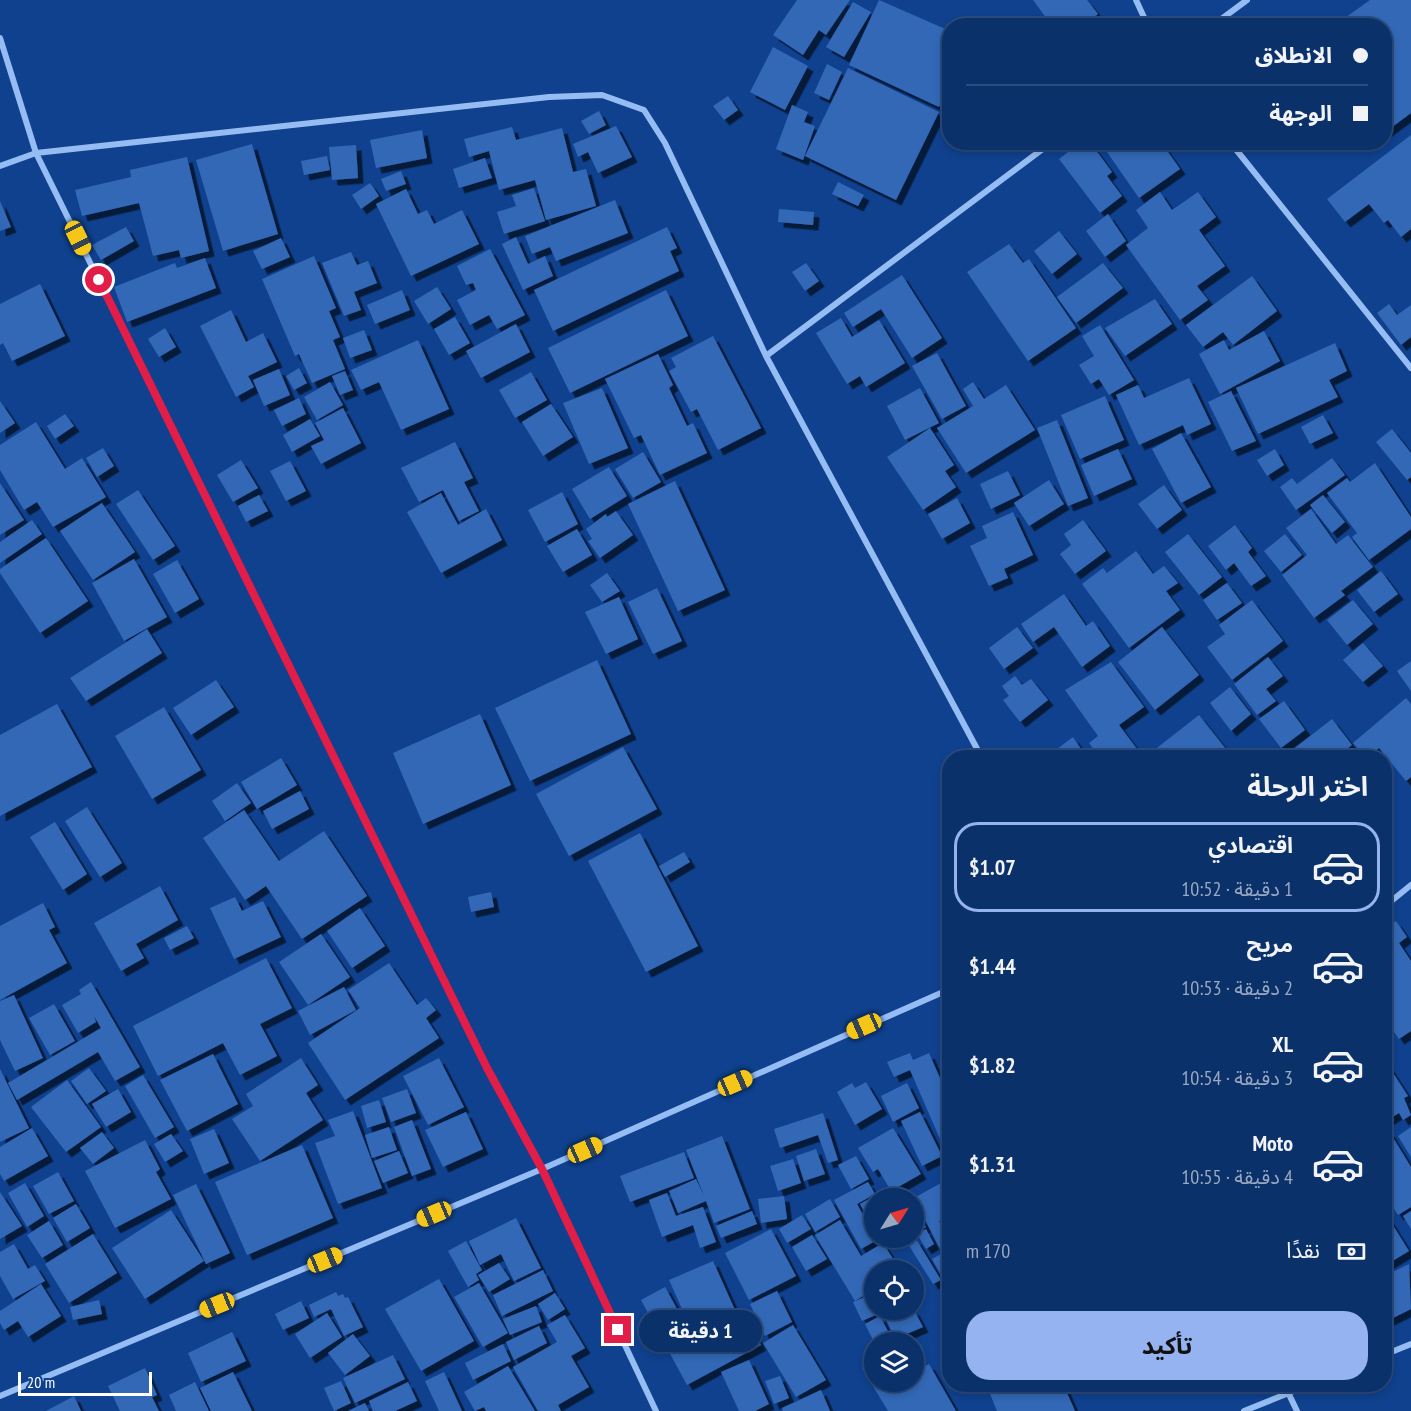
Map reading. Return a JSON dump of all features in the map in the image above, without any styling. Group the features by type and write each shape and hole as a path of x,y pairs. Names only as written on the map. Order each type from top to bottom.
{"street":[{"path":"1136,0 1144,18"},
{"path":"1223,18 1247,0"},
{"path":"0,38 36,153 487,1068 542,1169 656,1411"},
{"path":"0,166 36,153 537,99 602,95 644,110 665,143 766,356 978,750"},
{"path":"766,356 1041,150"},
{"path":"1236,150 1411,368"},
{"path":"1392,900 1411,885"},
{"path":"0,1396 542,1169 942,992"},
{"path":"1392,1352 1411,1344"},
{"path":"1244,1411 1293,1392"},
{"path":"1288,1394 1297,1411"}],"building":[{"path":"797,0 850,0 826,35 819,30 803,55 773,35"},
{"path":"879,0 942,28 942,101 939,107 849,65"},
{"path":"1033,0 1087,0 1098,14 1093,18 1046,18"},
{"path":"1370,0 1411,0 1411,113 1392,127 1392,18 1345,18"},
{"path":"853,2 871,12 844,57 826,47"},
{"path":"773,47 808,66 785,110 750,92"},
{"path":"827,64 842,72 829,100 814,93"},
{"path":"848,68 939,112 896,200 805,156"},
{"path":"728,96 738,110 724,120 713,106"},
{"path":"792,105 808,112 804,122 815,126 803,160 776,149"},
{"path":"599,111 606,125 589,134 581,121"},
{"path":"616,126 632,157 598,173 588,152 578,157 573,144"},
{"path":"512,127 516,140 562,128 573,172 586,169 596,206 546,220 535,180 499,190 489,151 469,157 464,139"},
{"path":"422,130 427,158 376,168 370,140"},
{"path":"1411,135 1411,229 1401,237 1388,220 1384,223 1369,204 1345,222 1327,199"},
{"path":"252,144 278,234 223,251 196,160"},
{"path":"356,145 358,178 332,180 329,147"},
{"path":"1071,150 1096,150 1112,172 1107,176 1122,196 1100,213 1059,159"},
{"path":"1106,150 1167,150 1180,169 1139,198"},
{"path":"327,156 330,170 304,175 301,161"},
{"path":"187,157 209,251 181,258 179,250 153,256 139,203 82,216 75,190 131,177 130,170"},
{"path":"485,158 492,178 459,188 453,169"},
{"path":"401,171 406,184 386,191 381,179"},
{"path":"838,182 864,195 858,206 832,194"},
{"path":"370,183 379,196 361,209 352,195"},
{"path":"534,188 545,221 504,234 497,212 516,206 512,195"},
{"path":"406,189 418,214 427,210 434,224 462,210 479,244 411,276 376,204"},
{"path":"1160,192 1172,210 1198,192 1216,217 1199,230 1225,266 1197,286 1208,300 1180,320 1126,245 1148,228 1136,210"},
{"path":"615,200 628,233 556,261 550,247 532,254 525,236"},
{"path":"0,201 11,227 0,231"},
{"path":"779,209 814,212 813,225 778,222"},
{"path":"1108,214 1126,241 1105,257 1086,231"},
{"path":"126,227 134,241 101,260 92,245"},
{"path":"667,227 677,248 670,251 679,271 553,331 534,290"},
{"path":"1059,231 1077,254 1052,274 1034,251"},
{"path":"516,237 528,264 545,256 553,276 523,290 502,244"},
{"path":"281,238 290,257 262,269 253,251"},
{"path":"1009,244 1023,263 1029,259 1076,328 1028,361 967,272"},
{"path":"490,249 525,315 497,329 489,315 470,325 457,300 476,290 473,283 466,285 457,266"},
{"path":"351,252 357,265 368,261 377,283 354,292 361,310 344,316 322,263"},
{"path":"314,256 336,308 329,311 340,337 333,340 345,369 312,383 299,354 295,356 262,279"},
{"path":"205,258 216,288 127,322 114,287 175,263 177,268"},
{"path":"806,263 819,281 805,291 792,272"},
{"path":"1103,263 1123,288 1076,323 1057,297"},
{"path":"902,275 942,338 912,358 881,309 853,327 844,313"},
{"path":"1252,276 1277,311 1233,345 1223,332 1203,347 1186,325"},
{"path":"40,284 65,336 12,361 3,343 0,345 0,304"},
{"path":"437,287 451,309 428,324 414,301"},
{"path":"402,290 410,310 375,324 367,305"},
{"path":"666,290 688,336 570,393 548,348"},
{"path":"1155,299 1172,324 1125,356 1105,328"},
{"path":"1389,304 1397,315 1411,305 1411,337 1401,345 1377,313"},
{"path":"231,310 246,342 263,333 277,362 248,376 254,387 236,397 200,326"},
{"path":"455,317 470,343 449,355 434,329"},
{"path":"841,318 852,337 879,320 905,363 866,387 860,376 847,384 816,333"},
{"path":"516,324 530,352 481,378 466,351"},
{"path":"1100,325 1134,380 1109,395 1099,379 1091,384 1079,365 1094,356 1082,336"},
{"path":"165,328 176,347 159,357 148,339"},
{"path":"364,330 372,350 350,358 343,338"},
{"path":"1264,331 1280,361 1220,394 1199,354 1224,340 1229,350"},
{"path":"713,336 761,428 718,450 697,409 691,412 669,371 676,367 671,358"},
{"path":"418,340 449,409 401,430 379,382 361,390 351,370"},
{"path":"1335,343 1347,371 1329,380 1338,397 1258,434 1236,388"},
{"path":"937,353 966,406 942,419 912,366"},
{"path":"658,354 673,385 669,388 687,426 693,423 707,453 660,475 641,435 634,438 605,379"},
{"path":"299,368 307,383 294,390 286,376"},
{"path":"279,369 290,395 264,406 253,380"},
{"path":"345,371 353,390 340,395 332,376"},
{"path":"531,372 547,400 515,418 499,390"},
{"path":"1189,378 1211,424 1187,435 1183,425 1139,445 1116,395 1138,385 1144,398"},
{"path":"330,382 343,405 317,420 304,397"},
{"path":"973,382 984,399 1006,385 1035,430 966,473 937,428 973,406 963,389"},
{"path":"602,388 628,448 589,464 563,403"},
{"path":"920,388 939,423 905,440 887,406"},
{"path":"1231,391 1256,441 1232,451 1208,402"},
{"path":"1105,396 1124,440 1080,459 1061,415"},
{"path":"299,398 306,414 282,426 274,410"},
{"path":"0,401 15,423 0,433"},
{"path":"551,404 573,437 543,456 522,422"},
{"path":"343,408 361,443 321,464 311,446 324,440 315,423"},
{"path":"65,414 74,426 55,439 47,426"},
{"path":"1323,415 1333,433 1310,444 1301,427"},
{"path":"310,419 320,436 292,452 283,435"},
{"path":"1057,420 1088,498 1068,506 1037,428"},
{"path":"36,422 65,469 82,458 106,497 53,527 37,502 24,510 0,470 0,445"},
{"path":"930,428 954,465 945,471 956,487 923,510 887,457"},
{"path":"1392,429 1411,453 1411,477 1407,480 1376,442"},
{"path":"1181,433 1211,487 1181,503 1152,449"},
{"path":"455,442 473,478 464,482 479,511 459,521 443,490 419,502 401,468"},
{"path":"103,448 114,466 97,477 86,458"},
{"path":"1118,449 1132,479 1094,496 1081,465"},
{"path":"1275,449 1284,465 1267,476 1257,460"},
{"path":"643,452 661,482 633,498 615,469"},
{"path":"1332,458 1345,475 1296,510 1280,487 1292,478 1297,484"},
{"path":"241,460 258,488 233,502 217,475"},
{"path":"290,461 306,491 286,501 270,471"},
{"path":"1375,463 1411,517 1411,529 1369,560 1352,537 1357,533 1327,493 1347,478 1350,482"},
{"path":"609,467 627,496 590,519 572,489"},
{"path":"1008,471 1020,495 991,509 980,484"},
{"path":"1049,480 1064,504 1029,526 1014,503"},
{"path":"675,481 725,590 678,611 628,504"},
{"path":"0,483 24,520 0,535"},
{"path":"1164,485 1182,510 1157,529 1138,504"},
{"path":"138,490 175,546 153,560 116,504"},
{"path":"562,492 578,524 545,542 528,510"},
{"path":"441,493 458,525 486,509 502,540 441,573 407,512"},
{"path":"259,495 268,511 246,522 238,506"},
{"path":"1323,495 1345,522 1332,533 1310,505"},
{"path":"957,498 970,523 942,539 928,514"},
{"path":"102,503 135,552 93,580 60,531"},
{"path":"1311,509 1336,544 1348,535 1373,567 1341,591 1345,595 1314,618 1282,575 1307,555 1286,528"},
{"path":"616,511 633,535 600,558 588,541 592,539 586,529 606,514 607,517"},
{"path":"1013,512 1033,555 1004,569 1008,578 989,586 970,546 987,538 982,526"},
{"path":"32,520 42,534 0,563 0,542"},
{"path":"1083,520 1106,551 1075,574 1060,554 1071,545 1064,534"},
{"path":"1235,525 1252,548 1248,552 1266,576 1251,586 1234,563 1226,570 1208,546"},
{"path":"577,529 592,555 563,572 547,546"},
{"path":"1188,534 1222,577 1199,595 1165,552"},
{"path":"1285,534 1302,555 1281,572 1264,551"},
{"path":"46,538 88,601 40,633 0,573 0,569"},
{"path":"1136,551 1153,574 1164,566 1178,583 1166,591 1180,610 1129,648 1082,584 1103,568 1107,573"},
{"path":"134,559 167,617 124,641 92,583"},
{"path":"177,560 199,599 175,613 153,574"},
{"path":"1381,571 1398,594 1374,612 1357,590"},
{"path":"607,573 620,591 602,602 590,585"},
{"path":"1227,583 1242,603 1217,620 1203,600"},
{"path":"657,588 682,641 653,654 628,602"},
{"path":"1064,594 1086,626 1093,621 1110,646 1082,667 1054,627 1033,642 1021,624"},
{"path":"619,597 638,639 606,654 585,612"},
{"path":"1252,600 1283,641 1232,680 1207,647 1225,634 1219,625"},
{"path":"1353,600 1373,624 1347,645 1327,620"},
{"path":"1017,627 1033,648 1004,669 989,648"},
{"path":"1162,627 1199,675 1155,710 1118,662"},
{"path":"147,629 162,653 86,701 70,678"},
{"path":"1363,643 1383,666 1363,682 1343,660"},
{"path":"1268,657 1283,676 1266,689 1276,701 1257,715 1234,684"},
{"path":"597,660 631,734 530,781 495,708"},
{"path":"1411,661 1411,691 1397,671"},
{"path":"1111,662 1144,707 1119,725 1137,749 1094,750 1089,743 1098,736 1065,690"},
{"path":"1015,676 1022,685 1031,679 1048,700 1020,722 1003,700 1009,696 1002,686"},
{"path":"216,680 234,707 191,735 173,708"},
{"path":"1230,687 1251,714 1231,731 1210,703"},
{"path":"1406,698 1411,704 1411,777 1406,781 1392,764 1392,750 1379,748 1359,750 1353,743"},
{"path":"1284,701 1305,730 1281,748 1259,719"},
{"path":"57,704 92,767 0,816 0,735"},
{"path":"164,707 201,770 152,799 115,736"},
{"path":"480,714 511,785 423,824 393,753"},
{"path":"1199,715 1227,750 1154,750"},
{"path":"1332,719 1352,745 1346,750 1292,750"},
{"path":"1073,737 1082,750 1058,750"},
{"path":"623,747 657,809 569,856 536,794"},
{"path":"281,758 297,785 257,809 241,782"},
{"path":"237,783 251,803 225,821 212,801"},
{"path":"300,791 309,809 272,829 263,811"},
{"path":"87,807 122,863 100,877 65,821"},
{"path":"244,810 279,861 324,831 367,896 302,939 266,886 245,900 203,838"},
{"path":"55,822 87,874 63,890 30,837"},
{"path":"640,833 698,946 646,972 588,861"},
{"path":"684,852 690,862 665,877 659,866"},
{"path":"160,886 178,920 136,944 144,958 121,971 94,923"},
{"path":"491,892 494,907 471,912 468,897"},
{"path":"235,897 242,911 263,901 281,937 234,959 210,908"},
{"path":"43,903 55,927 49,930 67,963 0,1000 0,926"},
{"path":"360,908 385,946 352,968 327,931"},
{"path":"1396,921 1407,937 1399,943 1411,961 1411,1031 1399,1039 1392,1029 1392,924"},
{"path":"187,926 194,938 170,950 164,938"},
{"path":"321,934 350,977 308,1005 279,962"},
{"path":"266,958 292,1008 260,1024 277,1056 240,1075 223,1043 158,1076 133,1026"},
{"path":"389,963 417,1005 426,998 436,1010 426,1018 439,1038 345,1100 308,1043 360,1008 348,990"},
{"path":"91,982 140,1067 115,1081 98,1052 17,1100 8,1083 101,1028 94,1016 96,1022 78,1033 62,1005 81,994 79,990"},
{"path":"344,987 356,1010 310,1035 298,1011"},
{"path":"14,995 43,1058 15,1071 0,1040 0,1001"},
{"path":"54,1004 75,1041 50,1055 29,1018"},
{"path":"910,1053 913,1060 929,1053 942,1083 942,1144 910,1070 894,1077 887,1062"},
{"path":"213,1054 238,1104 187,1131 160,1080"},
{"path":"301,1058 318,1085 306,1093 323,1120 260,1161 232,1119 253,1106 246,1094"},
{"path":"439,1058 464,1107 428,1125 403,1076"},
{"path":"89,1068 106,1091 87,1104 71,1081"},
{"path":"0,1069 29,1128 0,1142"},
{"path":"1392,1071 1408,1096 1404,1098 1411,1115 1403,1120 1399,1113 1392,1117"},
{"path":"143,1075 174,1127 155,1138 125,1086"},
{"path":"67,1080 101,1127 66,1152 31,1107"},
{"path":"866,1082 882,1109 855,1125 837,1092 852,1083 855,1088"},
{"path":"907,1083 919,1108 893,1122 881,1096"},
{"path":"118,1089 131,1112 106,1127 92,1104"},
{"path":"407,1089 416,1113 391,1122 382,1098"},
{"path":"379,1100 386,1122 367,1128 361,1106"},
{"path":"353,1111 382,1188 338,1204 315,1143 335,1136 328,1120"},
{"path":"466,1112 483,1149 443,1167 425,1130"},
{"path":"920,1112 942,1156 922,1166 901,1121"},
{"path":"823,1113 838,1160 828,1163 818,1135 780,1148 774,1129"},
{"path":"412,1120 431,1169 412,1176 394,1127"},
{"path":"389,1127 397,1150 372,1158 365,1135"},
{"path":"1411,1127 1411,1157 1398,1136"},
{"path":"32,1128 48,1156 4,1181 0,1174 0,1147"},
{"path":"893,1128 921,1174 896,1188 889,1188 878,1169 873,1172 858,1148"},
{"path":"214,1129 229,1163 204,1174 190,1139"},
{"path":"102,1132 114,1148 93,1164 80,1148"},
{"path":"171,1134 183,1151 165,1162 154,1144"},
{"path":"722,1136 750,1209 714,1223 706,1201 678,1213 669,1191 696,1179 704,1196 686,1150"},
{"path":"1392,1136 1411,1167 1411,1207 1398,1215 1392,1206"},
{"path":"145,1140 160,1169 156,1172 171,1199 115,1228 85,1171"},
{"path":"302,1145 333,1218 247,1255 215,1182"},
{"path":"816,1149 825,1174 804,1181 796,1156"},
{"path":"399,1151 408,1173 383,1183 374,1161"},
{"path":"684,1152 694,1178 630,1202 620,1176"},
{"path":"856,1156 869,1179 851,1189 838,1165"},
{"path":"793,1159 801,1183 778,1191 770,1166"},
{"path":"58,1172 74,1201 49,1214 33,1186"},
{"path":"868,1182 872,1188 864,1188 864,1200 857,1204 864,1217 864,1247 861,1249 834,1200"},
{"path":"942,1182 942,1219 939,1221 942,1227 942,1248 940,1249 924,1218 924,1192"},
{"path":"25,1183 44,1216 27,1227 8,1193"},
{"path":"196,1184 230,1253 206,1264 173,1195"},
{"path":"0,1192 22,1226 0,1239"},
{"path":"667,1193 676,1216 703,1207 716,1242 700,1248 693,1225 662,1237 649,1200"},
{"path":"784,1196 787,1219 761,1223 758,1199"},
{"path":"830,1199 840,1217 815,1232 805,1214"},
{"path":"76,1204 90,1228 67,1242 53,1218"},
{"path":"171,1210 204,1261 145,1299 112,1248"},
{"path":"752,1211 757,1224 721,1238 716,1226"},
{"path":"1411,1211 1411,1229 1403,1216"},
{"path":"802,1215 811,1229 787,1243 779,1229"},
{"path":"516,1218 541,1268 514,1281 501,1254 480,1265 469,1241"},
{"path":"840,1220 861,1256 875,1248 886,1248 894,1260 864,1260 864,1295 855,1301 815,1235"},
{"path":"49,1221 63,1245 42,1258 27,1235"},
{"path":"1392,1224 1409,1251 1392,1261"},
{"path":"771,1229 796,1276 749,1300 725,1253"},
{"path":"926,1229 934,1244 926,1249 924,1246 924,1230"},
{"path":"93,1234 117,1273 69,1303 45,1264"},
{"path":"812,1235 827,1259 806,1271 792,1247"},
{"path":"466,1241 482,1270 476,1274 479,1280 468,1287 448,1251"},
{"path":"14,1244 28,1269 35,1265 45,1281 13,1299 0,1276 0,1252"},
{"path":"910,1248 921,1248 941,1280 933,1284 924,1270 924,1260 918,1260"},
{"path":"942,1253 942,1277 932,1259"},
{"path":"713,1261 735,1310 691,1329 669,1280"},
{"path":"499,1263 510,1279 489,1292 478,1275"},
{"path":"1409,1264 1411,1309 1392,1318 1392,1272"},
{"path":"543,1270 553,1291 502,1316 493,1295"},
{"path":"439,1279 474,1341 421,1371 385,1309"},
{"path":"479,1283 508,1333 483,1347 454,1297"},
{"path":"41,1284 61,1316 28,1337 18,1321 4,1330 0,1323 0,1311"},
{"path":"665,1287 691,1334 740,1308 761,1345 687,1385 641,1300"},
{"path":"777,1291 792,1322 765,1336 750,1304"},
{"path":"336,1292 338,1296 343,1294 345,1298 348,1297 363,1327 344,1336 331,1309 314,1317 309,1305"},
{"path":"555,1293 565,1309 548,1320 538,1304"},
{"path":"864,1297 864,1320 862,1321 853,1302"},
{"path":"99,1300 102,1314 73,1320 70,1307"},
{"path":"301,1301 309,1318 283,1330 275,1314"},
{"path":"536,1306 542,1322 510,1335 503,1319"},
{"path":"327,1313 342,1337 310,1358 295,1334"},
{"path":"565,1315 585,1348 571,1356 589,1387 558,1405 561,1411 538,1411 513,1367 557,1342 547,1325"},
{"path":"872,1320 882,1320 888,1332 869,1332 865,1324"},
{"path":"886,1320 919,1320 923,1327 911,1332 892,1332"},
{"path":"793,1325 826,1380 796,1397 763,1343"},
{"path":"539,1326 547,1343 514,1360 506,1342"},
{"path":"232,1332 246,1361 201,1382 188,1353"},
{"path":"353,1334 370,1356 345,1375 328,1353"},
{"path":"503,1344 511,1361 473,1380 465,1363"},
{"path":"393,1355 405,1379 355,1403 343,1378"},
{"path":"749,1360 769,1404 755,1411 739,1411 721,1372"},
{"path":"929,1364 942,1387 942,1392 945,1392 956,1411 888,1411 877,1392 924,1392 924,1366"},
{"path":"508,1366 535,1411 486,1411 484,1407 475,1411 464,1392"},
{"path":"145,1368 157,1395 152,1397 159,1411 120,1411 108,1386"},
{"path":"233,1372 252,1411 211,1411 200,1388"},
{"path":"444,1372 462,1411 439,1411 425,1381"},
{"path":"780,1376 789,1398 774,1404 765,1381"},
{"path":"341,1381 351,1403 334,1411 324,1388"},
{"path":"195,1382 209,1411 176,1411 169,1395"},
{"path":"408,1382 417,1401 395,1411 373,1411 369,1401"},
{"path":"821,1390 830,1411 783,1411 782,1408"},
{"path":"989,1392 1067,1392 1075,1411 997,1411"},
{"path":"74,1396 81,1411 46,1411"},
{"path":"365,1403 369,1411 348,1411"}],"route":[{"path":"99,280 487,1068 542,1169 618,1330"}]}
